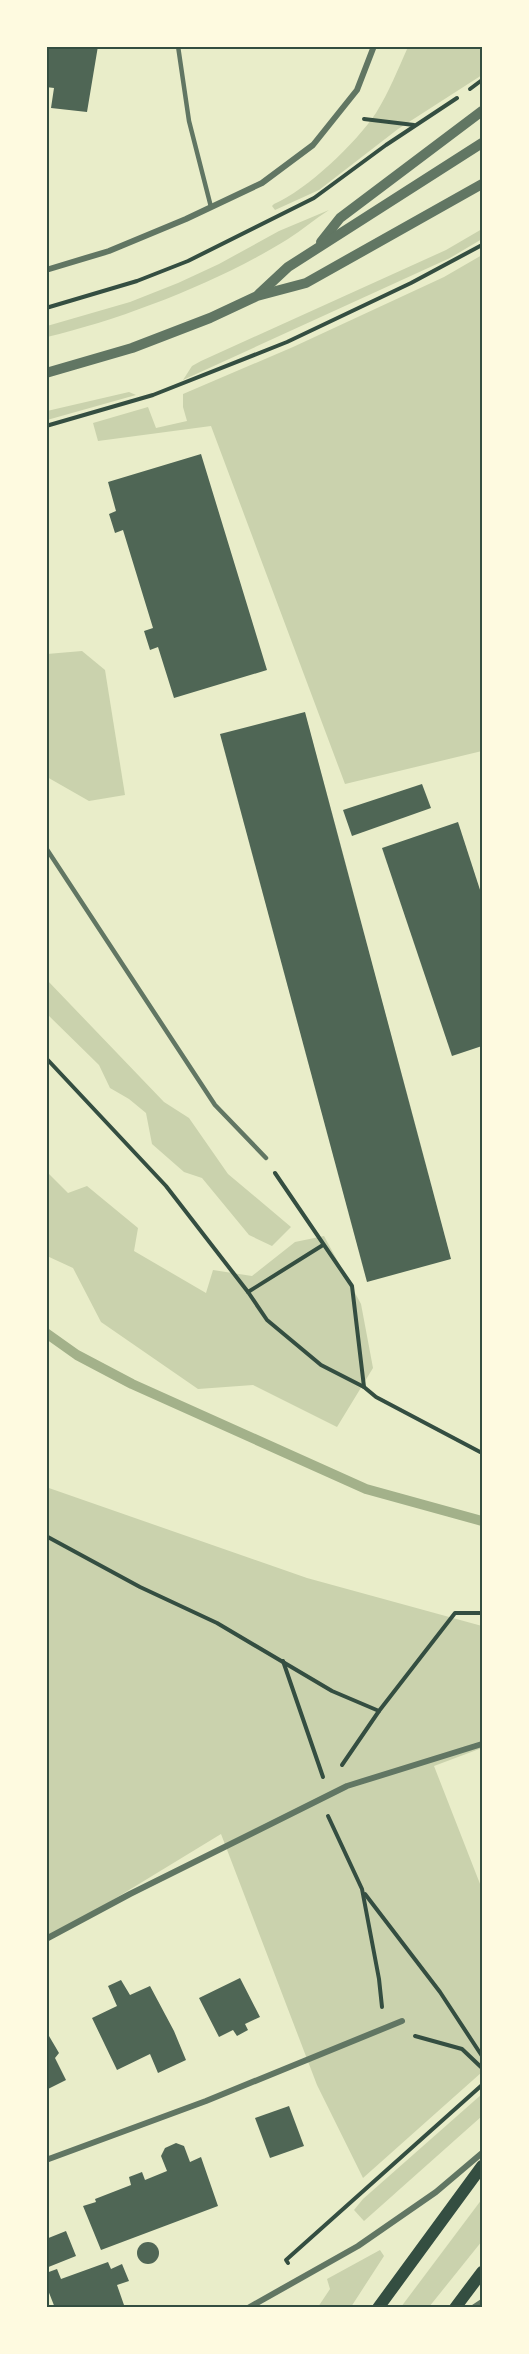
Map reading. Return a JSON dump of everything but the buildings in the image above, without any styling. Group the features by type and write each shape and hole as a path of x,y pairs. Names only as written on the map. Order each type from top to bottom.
{"main road":[{"path":"378,2307 483,2166"},
{"path":"456,2307 483,2272"}],"street":[{"path":"46,270 110,251 262,183 313,145 357,90 374,46"},
{"path":"316,249 340,218 483,111"},
{"path":"257,296 288,267 483,143"},
{"path":"46,373 132,348 210,318 257,296 306,283 479,187"},
{"path":"46,1939 130,1894 347,1786 483,1744"},
{"path":"46,2160 206,2101 402,2020"},
{"path":"248,2307 358,2246 436,2192 483,2153"},
{"path":"473,2307 483,2302"}],"lane":[{"path":"178,46 189,121 211,207"},
{"path":"46,848 215,1104 266,1158"}],"path":[{"path":"468,90 483,80"},
{"path":"46,308 137,281 188,261 314,198 415,125 460,96"},
{"path":"364,119 427,126"},
{"path":"46,426 153,395 287,342 421,278 483,245"},
{"path":"46,1058 166,1186 267,1320 321,1365 364,1387 376,1397 483,1453"},
{"path":"266,1158 352,1287 364,1387"},
{"path":"248,1292 323,1245"},
{"path":"46,1536 140,1587 217,1623 332,1691 379,1711"},
{"path":"318,1801 379,1711 454,1613 483,1613"},
{"path":"283,1661 323,1777 318,1801 328,1817 363,1892 440,1992 483,2056"},
{"path":"363,1892 379,1979 384,2027 462,2049 483,2068"},
{"path":"291,2269 286,2260 483,2085"}],"green space":[{"path":"408,47 482,47 482,75 398,129 319,190 275,210 272,206 274,204 316,177 367,125 385,97"},
{"path":"329,210 262,255 203,284 108,320 47,337 47,326 130,302 178,283 219,264 279,231"},
{"path":"482,229 482,239 450,258 183,380 192,366 201,361 446,250"},
{"path":"482,255 482,751 345,784 211,426 98,441 93,423 148,407 156,428 187,421 183,407 183,394 293,347 444,277"},
{"path":"129,392 136,395 47,420 47,411"},
{"path":"82,651 105,670 125,795 89,801 47,777 47,654"},
{"path":"47,980 164,1102 189,1118 228,1174 291,1227 272,1246 249,1235 202,1178 184,1172 152,1144 146,1113 129,1099 110,1088 99,1065 47,1014"},
{"path":"46,1171 68,1193 87,1186 138,1228 134,1251 206,1293 213,1270 252,1276 295,1242 324,1236 361,1304 373,1368 337,1427 253,1385 198,1389 101,1322 73,1268 47,1256"},
{"path":"46,1487 307,1578 482,1626 482,1748 434,1766 482,1889 482,2072 363,2178 317,2085 221,1834 47,1940"},
{"path":"482,2094 482,2116 364,2221 354,2210 363,2199"},
{"path":"482,2199 482,2241 429,2307 401,2307"},
{"path":"380,2250 384,2256 351,2307 318,2307 330,2289 327,2279"}],"waterway":[{"path":"46,1333 77,1355 132,1384 366,1489 482,1521"}]}
